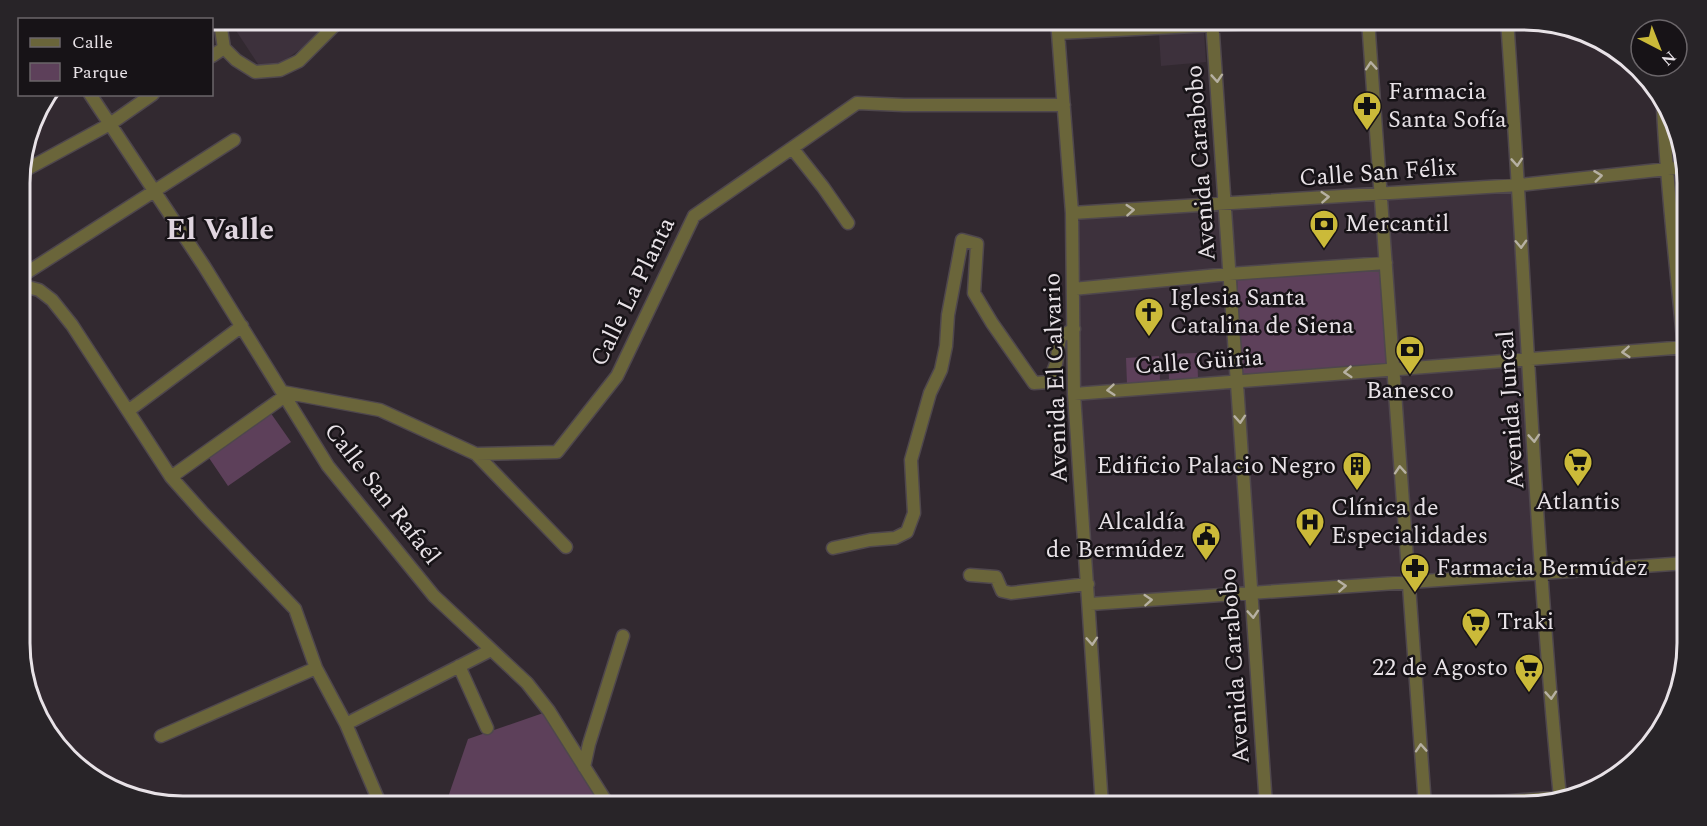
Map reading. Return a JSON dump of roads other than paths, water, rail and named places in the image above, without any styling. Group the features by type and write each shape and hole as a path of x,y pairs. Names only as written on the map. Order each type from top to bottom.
{"street":[{"path":"221,30 224,48 236,60 255,72 280,70 299,61 330,30"},
{"name":"Avenida El Calvario","path":"1058,30 1072,213 1074,394 1101,796"},
{"path":"1058,33 1100,30"},
{"name":"Avenida Carabobo","path":"1214,30 1226,204 1228,274 1265,796"},
{"path":"1369,30 1424,796"},
{"name":"Avenida Juncal","path":"1508,30 1542,574 1552,717 1560,791"},
{"path":"213,55 224,48"},
{"name":"Calle San Rafaél","path":"91,96 242,326 328,466 435,596 527,683 549,711 603,796"},
{"path":"31,167 110,124 150,96"},
{"name":"Calle La Planta","path":"284,394 380,410 476,454 557,452 617,376 694,216 857,103 1064,105"},
{"path":"1664,123 1666,168 1677,272"},
{"path":"30,271 234,140"},
{"path":"792,148 848,223"},
{"name":"Calle San Félix","path":"1072,213 1519,185 1676,167"},
{"path":"833,548 870,540 895,538 907,532 914,513 911,460 930,393 941,370 946,346 948,315 962,240 977,244 974,293 1034,383 1049,382 1056,364 1060,337 1074,329"},
{"path":"1073,289 1228,274 1386,263"},
{"path":"30,288 39,290 52,300 72,325 171,477 295,609 316,668 346,724 377,796"},
{"path":"128,411 242,326"},
{"name":"Calle Güiria","path":"1074,394 1677,348"},
{"path":"171,477 284,394"},
{"path":"476,454 566,547"},
{"path":"1090,604 1677,564"},
{"path":"970,575 996,577 1002,591 1011,593 1088,584"},
{"path":"584,767 622,636"},
{"path":"346,724 491,650"},
{"path":"459,666 487,728"},
{"path":"161,736 316,668"}],"place":[{"name":"Farmacia Santa Sofía","path":"1367,132"},
{"name":"Mercantil","path":"1324,250"},
{"name":"Iglesia Santa Catalina de Siena","path":"1149,338"},
{"name":"Banesco","path":"1410,376"},
{"name":"Atlantis","path":"1578,488"},
{"name":"Edificio Palacio Negro","path":"1357,492"},
{"name":"Clínica de Especialidades","path":"1310,548"},
{"name":"Alcaldía de Bermúdez","path":"1206,562"},
{"name":"Farmacia Bermúdez","path":"1415,594"},
{"name":"Traki","path":"1476,648"},
{"name":"22 de Agosto","path":"1529,694"}],"district":[{"name":"El Valle","path":"220,230"}]}
